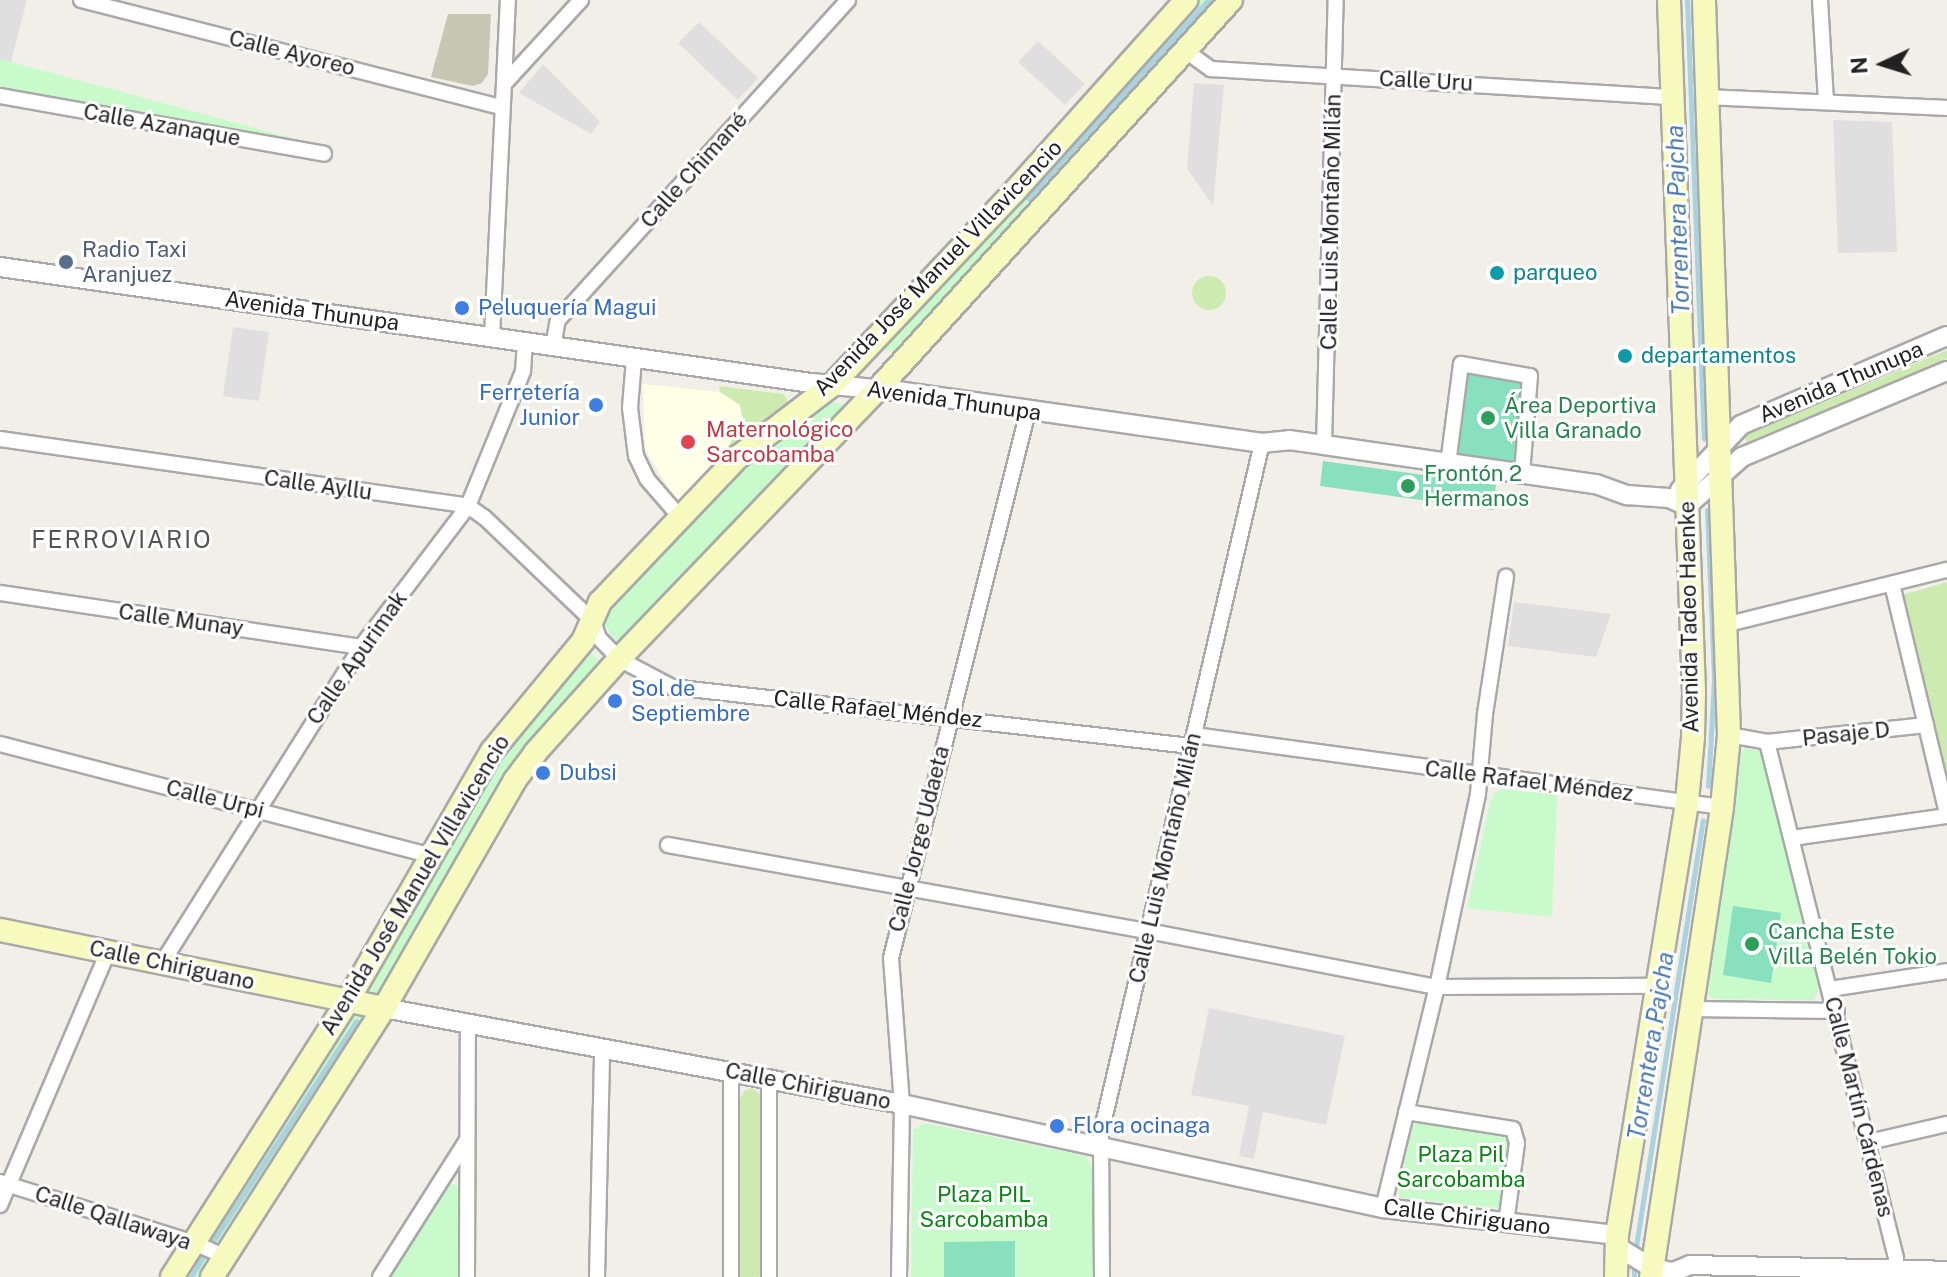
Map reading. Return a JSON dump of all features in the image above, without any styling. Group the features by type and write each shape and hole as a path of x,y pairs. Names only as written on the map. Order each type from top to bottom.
{"main road":[{"name":"Avenida José Manuel Villavicencio","path":"172,1277 347,1002 492,751 583,641 600,602 738,457 831,386 1014,192 1186,0"},
{"name":"Avenida José Manuel Villavicencio","path":"212,1277 384,1008 515,780 619,659 878,389 1231,0"},
{"name":"Avenida Tadeo Haenke","path":"1645,1261 1657,986 1691,802 1694,692 1680,497 1669,0"},
{"name":"Avenida Tadeo Haenke","path":"1645,1261 1690,1009 1729,735 1728,624 1719,453 1704,0"},
{"name":"Calle Chiriguano","path":"0,930 384,1008"},
{"name":"Avenida Tadeo Haenke","path":"1616,1277 1645,1261"}],"street":[{"name":"Calle Ayoreo","path":"81,0 502,107"},
{"path":"492,337 508,0"},
{"path":"504,84 581,0"},
{"name":"Calle Chimané","path":"553,347 558,320 848,0"},
{"name":"Calle Luis Montaño Milán","path":"1324,445 1336,0"},
{"path":"1820,0 1826,102"},
{"name":"Calle Uru","path":"1186,51 1211,69 1673,97"},
{"name":"Calle Azanaque","path":"0,96 324,154"},
{"path":"1707,97 1947,108"},
{"name":"Avenida Thunupa","path":"0,267 831,386 878,389 1262,443 1289,440 1596,484 1627,495 1680,497 1721,477 1742,457 1947,371"},
{"name":"Avenida Thunupa","path":"1680,497 1741,425 1947,336"},
{"name":"Calle Apurimak","path":"162,963 361,647 468,506 523,371 525,342"},
{"path":"634,359 630,408 636,456 647,479 679,516"},
{"path":"1448,464 1461,364 1530,376 1522,473"},
{"name":"Calle Jorge Udaeta","path":"899,1277 902,1104 891,958 1028,411"},
{"name":"Calle Ayllu","path":"0,439 468,506"},
{"name":"Calle Luis Montaño Milán","path":"1102,1277 1099,1147 1262,443"},
{"path":"468,506 484,517 593,621"},
{"path":"1728,624 1947,570"},
{"path":"1383,1208 1437,987 1480,776 1485,714 1506,577"},
{"path":"1792,838 1947,815 1892,584"},
{"name":"Calle Munay","path":"0,593 361,647"},
{"name":"Calle Rafael Méndez","path":"593,621 599,638 619,659 672,687 1192,741 1718,807"},
{"name":"Pasaje D","path":"1767,742 1926,725"},
{"path":"1729,735 1767,742"},
{"name":"Calle Martín Cárdenas","path":"1767,742 1869,1142 1896,1258 1895,1274"},
{"name":"Calle Urpi","path":"0,744 430,855"},
{"path":"668,845 1148,931 1437,987 1657,986"},
{"path":"0,1205 4,1183 108,952"},
{"path":"1830,989 1947,971"},
{"name":"Calle Chiriguano","path":"384,1008 902,1104 1383,1208 1506,1223 1645,1261 1895,1274 1947,1271"},
{"path":"1690,1009 1837,1011"},
{"path":"467,1277 468,1026"},
{"path":"597,1277 602,1048"},
{"path":"731,1072 731,1277"},
{"path":"769,1079 769,1277"},
{"path":"1406,1112 1513,1129 1517,1143 1506,1223"},
{"path":"1869,1142 1947,1124"},
{"path":"380,1277 467,1140"},
{"name":"Calle Qallawaya","path":"4,1183 192,1242 225,1257"}],"shaded area":[{"path":"0,0 27,0 11,62 0,59"},
{"path":"448,14 491,14 488,74 482,83 473,86 431,77"},
{"path":"699,22 758,78 738,100 678,43"},
{"path":"1038,41 1085,84 1065,105 1018,62"},
{"path":"543,64 600,122 591,134 519,93"},
{"path":"1194,83 1224,85 1213,206 1187,168"},
{"path":"1833,120 1892,122 1897,252 1838,253"},
{"path":"233,327 269,332 259,401 223,396"},
{"name":"Maternológico Sarcobamba","path":"643,384 720,392 740,405 743,420 727,449 677,502 645,449"},
{"path":"1514,602 1611,614 1596,657 1508,646"},
{"path":"1209,1008 1345,1036 1326,1125 1263,1112 1254,1159 1239,1156 1249,1106 1191,1095"}],"green space":[{"path":"1200,0 1219,0 902,346 892,351 881,350"},
{"path":"0,59 11,62 303,141 0,88"},
{"path":"1209,276 1221,281 1226,293 1221,305 1209,310 1197,305 1192,293 1197,281"},
{"path":"1947,350 1947,359 1747,442 1744,436"},
{"name":"Área Deportiva Villa Granado","path":"1463,374 1525,383 1514,462 1452,454"},
{"path":"719,386 783,394 787,399 786,409 730,457 727,449 743,420 740,405 720,392"},
{"path":"827,400 850,407 621,644 614,639 604,624 616,596 739,469"},
{"name":"Frontón 2 Hermanos","path":"1323,461 1496,485 1493,510 1320,486"},
{"path":"1947,582 1947,782 1902,595"},
{"path":"590,652 603,665 382,998 360,995 503,749"},
{"path":"1746,748 1762,751 1818,978 1819,987 1814,1000 1715,999 1708,994 1742,751"},
{"path":"1502,789 1557,795 1552,917 1467,908 1490,803 1494,793"},
{"name":"Cancha Este Villa Belén Tokio","path":"1733,906 1781,913 1771,983 1723,975"},
{"path":"358,1014 366,1021 221,1247 203,1240 352,1015"},
{"path":"752,1088 763,1096 762,1270 759,1277 740,1277 737,1269 739,1101 744,1091"},
{"name":"Plaza Pil Sarcobamba","path":"1422,1120 1511,1137 1504,1204 1499,1208 1401,1198 1398,1192 1413,1125"},
{"name":"Plaza PIL Sarcobamba","path":"925,1123 1086,1156 1093,1169 1094,1277 911,1277 913,1130"},
{"path":"448,1184 455,1184 459,1190 458,1277 388,1277"},
{"path":"1015,1241 1015,1277 944,1277 944,1242"},
{"path":"200,1251 212,1259 204,1277 180,1277"}],"waterway":[{"path":"1028,198 1208,0"},
{"name":"Torrentera Pajcha","path":"1687,0 1704,439"},
{"name":"Torrentera Pajcha","path":"1707,510 1714,680 1708,786"},
{"name":"Torrentera Pajcha","path":"1635,1253 1703,820"},
{"path":"214,1240 356,1021"},
{"path":"191,1277 203,1257"},
{"name":"Torrentera Pajcha","path":"1634,1263 1634,1277"}],"place":[{"name":"Radio Taxi Aranjuez","path":"66,262"},
{"name":"parqueo","path":"1497,273"},
{"name":"Peluquería Magui","path":"462,308"},
{"name":"departamentos","path":"1625,356"},
{"name":"Ferretería Junior","path":"596,405"},
{"name":"Área Deportiva Villa Granado","path":"1488,418"},
{"name":"Maternológico Sarcobamba","path":"688,442"},
{"name":"Frontón 2 Hermanos","path":"1408,486"},
{"name":"Sol de Septiembre","path":"615,701"},
{"name":"Dubsi","path":"543,773"},
{"name":"Cancha Este Villa Belén Tokio","path":"1752,944"},
{"name":"Flora ocinaga","path":"1057,1126"}],"district":[{"name":"FERROVIARIO","path":"122,540"}]}
